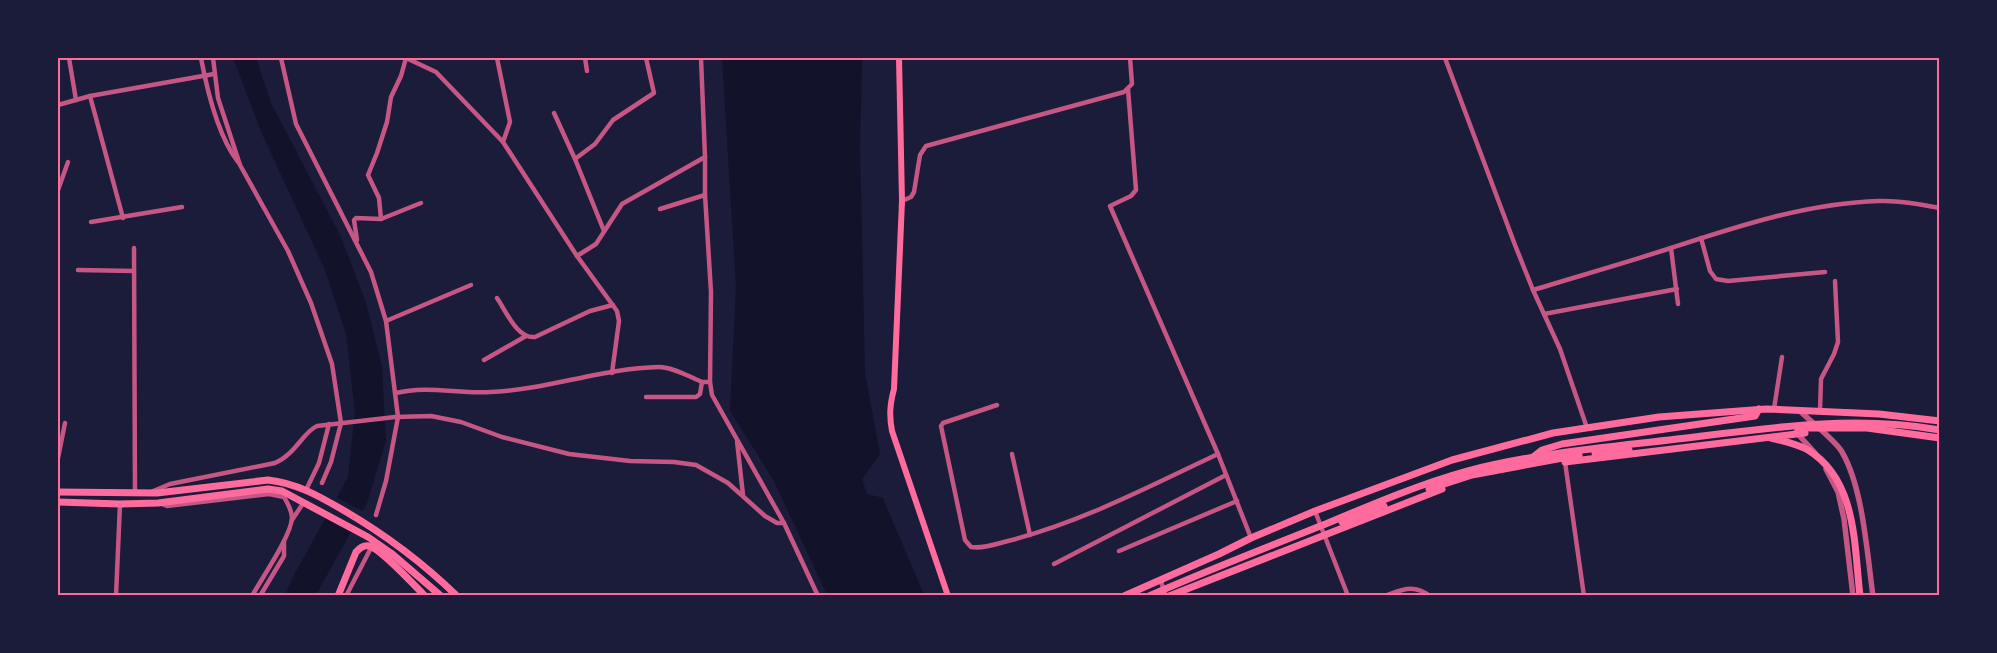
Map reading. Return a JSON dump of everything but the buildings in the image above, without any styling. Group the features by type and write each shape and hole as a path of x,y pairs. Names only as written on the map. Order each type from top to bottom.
{"main road":[{"path":"899,58 902,201 894,389 889,405 890,418 892,431 948,596"},
{"path":"1124,596 1315,511 1452,460 1553,433 1659,417 1759,409 1879,414 1940,421"},
{"path":"1532,458 1542,450 1562,444 1755,416 1759,409"},
{"path":"1149,596 1229,562 1427,484 1466,472 1532,458 1582,449 1798,424 1877,422 1940,430"},
{"path":"1165,595 1214,571 1420,492 1472,475 1583,454 1793,429 1867,428 1940,439"},
{"path":"1165,595 1459,484 1503,472 1565,462 1825,431 1887,433 1940,439"},
{"path":"1768,437 1806,449 1818,457 1834,474 1847,500 1860,596"},
{"path":"58,492 135,494 268,480 286,482 306,490 398,544 457,596"},
{"path":"58,502 158,503 268,489 282,491 368,537 391,553 441,595"},
{"path":"338,596 356,552 361,547 372,544 425,596"}],"street":[{"path":"69,58 76,100"},
{"path":"201,58 204,76 231,153 240,165 288,251 311,303 332,364 341,423 331,462 322,483"},
{"path":"213,58 218,98 240,165"},
{"path":"281,58 296,124 371,272 386,321 396,393 396,417 386,481 376,515"},
{"path":"380,219 379,198 368,175 378,153 387,122 391,97 401,76 406,58 436,72 503,142 577,256 617,311 619,321 612,373"},
{"path":"497,58 510,122 503,142"},
{"path":"585,58 587,71"},
{"path":"575,159 595,144 613,120 654,93 646,58"},
{"path":"701,58 706,157 705,195 711,292 710,382 712,395 784,523 818,596"},
{"path":"902,201 911,197 914,192 920,155 926,146 1124,92 1132,84 1130,58"},
{"path":"1445,58 1533,290 1560,349 1587,428"},
{"path":"58,105 90,96 214,74"},
{"path":"1128,89 1136,190 1132,196 1110,206 1218,454 1252,538"},
{"path":"90,96 123,218"},
{"path":"554,112 604,231"},
{"path":"577,256 596,244 622,204 706,157"},
{"path":"58,190 68,162"},
{"path":"660,209 705,195"},
{"path":"1533,290 1776,216 1863,202 1903,202 1940,208"},
{"path":"360,249 354,220 358,217 380,219 421,203"},
{"path":"91,222 182,207"},
{"path":"1701,238 1710,271 1716,280 1728,281 1825,272"},
{"path":"134,248 135,494"},
{"path":"1671,248 1678,304"},
{"path":"78,270 134,271"},
{"path":"1820,411 1821,379 1838,342 1835,281"},
{"path":"386,321 471,285"},
{"path":"1544,314 1677,289"},
{"path":"497,298 516,327 526,336 535,337 590,311 613,305"},
{"path":"484,360 526,336"},
{"path":"1774,410 1782,357"},
{"path":"396,393 418,389 490,392 664,367 702,382 710,382"},
{"path":"646,396 696,397 700,394 702,382"},
{"path":"997,405 943,423 941,426 965,540 970,547 976,548 1030,535 1098,510 1218,454"},
{"path":"1800,412 1841,450 1850,469 1857,491 1873,596"},
{"path":"149,493 170,484 275,463 288,456 312,428 329,424 396,417 431,416 461,422 502,437 569,454 630,461 696,464 728,483 765,516 777,523 784,523"},
{"path":"58,458 65,423"},
{"path":"306,490 319,463 329,424"},
{"path":"1793,429 1808,444 1824,466 1838,492 1844,519 1853,596"},
{"path":"737,440 743,496"},
{"path":"1012,454 1030,535"},
{"path":"1565,462 1584,596"},
{"path":"1054,564 1226,475"},
{"path":"158,503 167,506 269,494 284,497 291,508 292,520"},
{"path":"1120,551 1237,501"},
{"path":"252,596 284,540 292,520 304,502"},
{"path":"116,596 120,504"},
{"path":"1315,511 1348,596"},
{"path":"260,596 284,556 284,540"},
{"path":"346,596 372,544"},
{"path":"1160,579 1165,595"},
{"path":"1384,596 1412,588 1422,589 1430,596"}],"shaded area":[{"path":"233,58 256,58 271,103 340,235 366,303 382,367 386,441 367,503 316,595 285,595 348,477 355,412 346,334 325,270 263,136"},
{"path":"722,58 862,58 860,148 865,373 880,454 862,479 867,494 883,498 924,595 827,595 774,481 730,411 736,287"}],"pier":[{"path":"334,496 364,512 353,532 323,517"}]}
